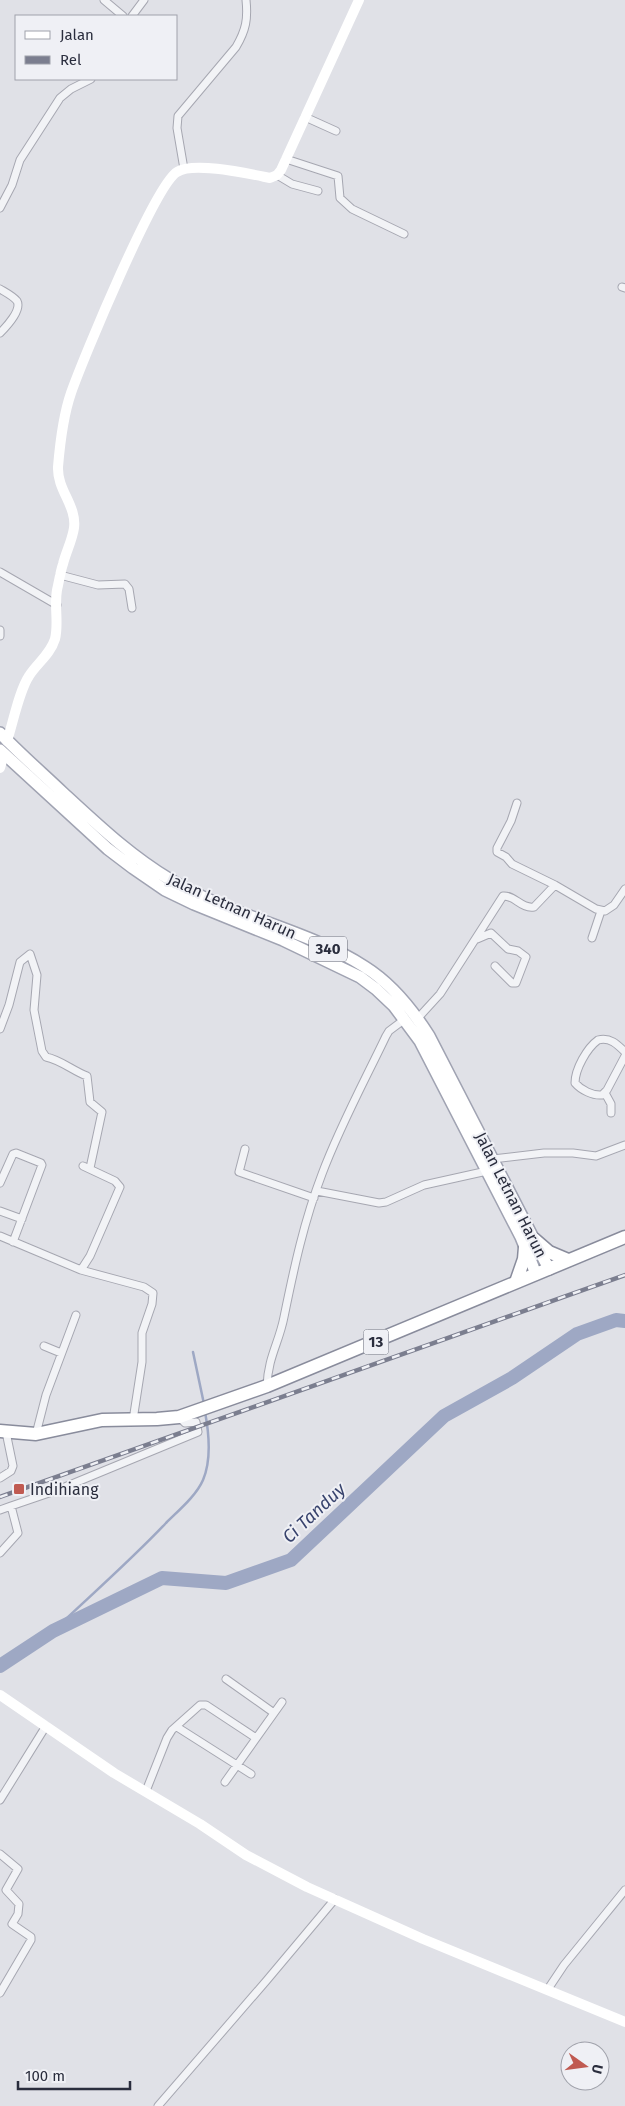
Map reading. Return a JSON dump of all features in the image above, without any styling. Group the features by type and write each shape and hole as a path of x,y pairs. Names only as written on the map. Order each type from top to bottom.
{"highway":[{"name":"13","path":"3,1431 36,1434 102,1420 179,1417 267,1386 625,1237"},
{"path":"516,1282 530,1243 568,1260"}],"main road":[{"name":"Jalan Letnan Harun","path":"3,744 108,850 128,858 198,894 305,938 366,967 388,985 418,1018 487,1171 530,1243 548,1269"},
{"name":"Jalan Letnan Harun","path":"128,858 165,890 360,976 381,993 405,1019 438,1065 493,1159 530,1243 536,1274"}],"street":[{"path":"104,0 122,15"},
{"path":"133,15 144,0"},
{"path":"184,169 177,128 178,116 236,47 247,25 246,0"},
{"path":"0,768 3,744 29,675 49,652 55,640 58,624 56,605 60,575 74,528 72,510 59,482 58,468 65,418 71,394 85,358 156,201 172,176 184,169 202,167 270,178 277,175 306,117 359,0"},
{"path":"0,208 12,185 20,160 60,98 71,89 89,80"},
{"path":"306,117 336,131"},
{"path":"286,159 338,176 340,197 352,209 404,234"},
{"path":"277,175 292,184 318,191"},
{"path":"0,289 18,304 16,311 2,329"},
{"path":"0,572 56,605"},
{"path":"60,575 98,585 126,584 129,589 132,608"},
{"path":"0,630 0,636"},
{"path":"517,803 511,821 497,848 497,852 506,857 512,864 555,885 600,911 609,909 614,905 625,889"},
{"path":"418,1018 440,994 503,896 510,897 525,907 534,907 555,885"},
{"path":"592,938 600,911"},
{"path":"477,939 491,933 508,949 518,951 526,957 518,980 514,984 495,966"},
{"path":"0,1029 9,1005 18,968 22,958 30,954 37,976 34,1010 42,1052 46,1057 55,1059 63,1066 87,1076 90,1102 102,1112 87,1167 115,1181 120,1187 90,1256 81,1270"},
{"path":"267,1386 270,1359 284,1320 293,1269 315,1194 352,1103 388,1031 405,1019"},
{"path":"625,1052 608,1039 598,1040 587,1053 575,1076 575,1083 578,1087 597,1096 605,1093 625,1056"},
{"path":"605,1093 611,1104 611,1113"},
{"path":"493,1159 544,1153 573,1153 596,1156 625,1145"},
{"path":"245,1149 240,1172 315,1194 378,1204 424,1185 487,1171"},
{"path":"0,1183 13,1154 16,1153 41,1163 42,1168 14,1242"},
{"path":"0,1211 22,1218"},
{"path":"0,1236 81,1270 144,1287 153,1293 152,1304 142,1333 142,1362 133,1420"},
{"path":"36,1434 46,1395 76,1315"},
{"path":"44,1346 61,1353"},
{"path":"0,1510 64,1487 198,1432 196,1422 185,1423 179,1417"},
{"path":"0,1478 11,1472 13,1466 3,1431"},
{"path":"0,1553 18,1534 12,1506"},
{"path":"226,1679 274,1713"},
{"path":"0,1695 114,1773 146,1791 246,1855 335,1899 423,1938 548,1988 625,2022"},
{"path":"225,1782 282,1702"},
{"path":"146,1791 167,1738 172,1730 197,1707 206,1705 256,1738"},
{"path":"0,1800 46,1726"},
{"path":"177,1727 252,1774"},
{"path":"0,1854 18,1869 6,1890 19,1904 18,1914 12,1924 31,1937 31,1940 0,1993"},
{"path":"548,1988 625,1890"},
{"path":"158,2106 335,1899"}],"waterway":[{"name":"Ci Tanduy","path":"0,1666 53,1631 162,1578 226,1583 291,1560 444,1416 512,1378 577,1334 616,1320 625,1321"},
{"path":"193,1352 204,1404"},
{"path":"53,1631 138,1551 196,1492 206,1472 209,1455 205,1412"}],"railway":[{"path":"0,1497 625,1275"}],"place":[{"name":"Indihiang","path":"19,1489"}]}
